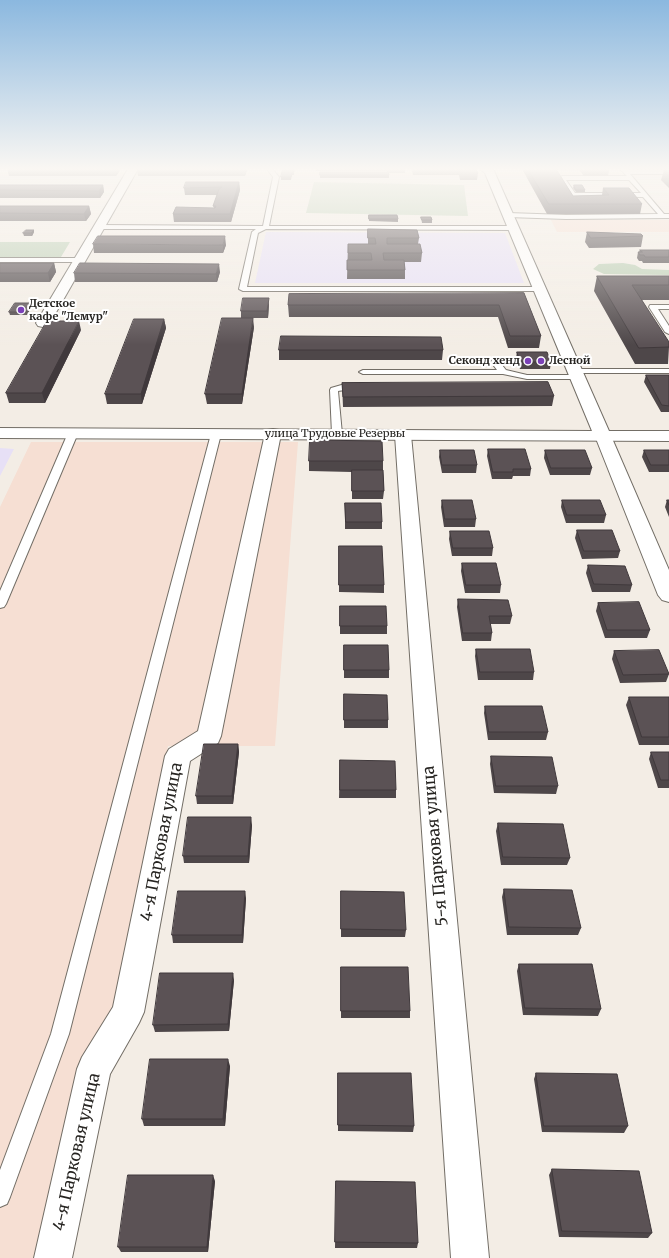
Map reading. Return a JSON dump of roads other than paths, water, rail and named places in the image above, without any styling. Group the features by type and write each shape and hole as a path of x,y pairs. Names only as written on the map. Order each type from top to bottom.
{"street":[{"path":"43,323 100,228"},
{"path":"514,228 669,595"},
{"name":"улица Трудовые Резервы","path":"0,433 669,436"},
{"name":"4-я Парковая улица","path":"54,1258 94,1069 128,1012 178,756 209,736 273,434"},
{"name":"5-я Парковая улица","path":"403,435 470,1258"}],"lane":[{"path":"264,228 255,232 243,289 540,289"},
{"path":"441,228 514,228"},
{"path":"0,260 81,260"},
{"path":"669,307 653,307 669,332"},
{"path":"495,362 504,372"},
{"path":"363,372 504,372 527,377 669,371"},
{"path":"337,434 334,390 345,387 369,387"},
{"path":"0,604 73,433"},
{"path":"0,1197 60,1034 216,434"}],"place":[{"name":"Детское кафе \"Лемур\"","path":"21,310"},
{"name":"Секонд хенд","path":"528,361"},
{"name":"Лесной","path":"541,361"}]}
